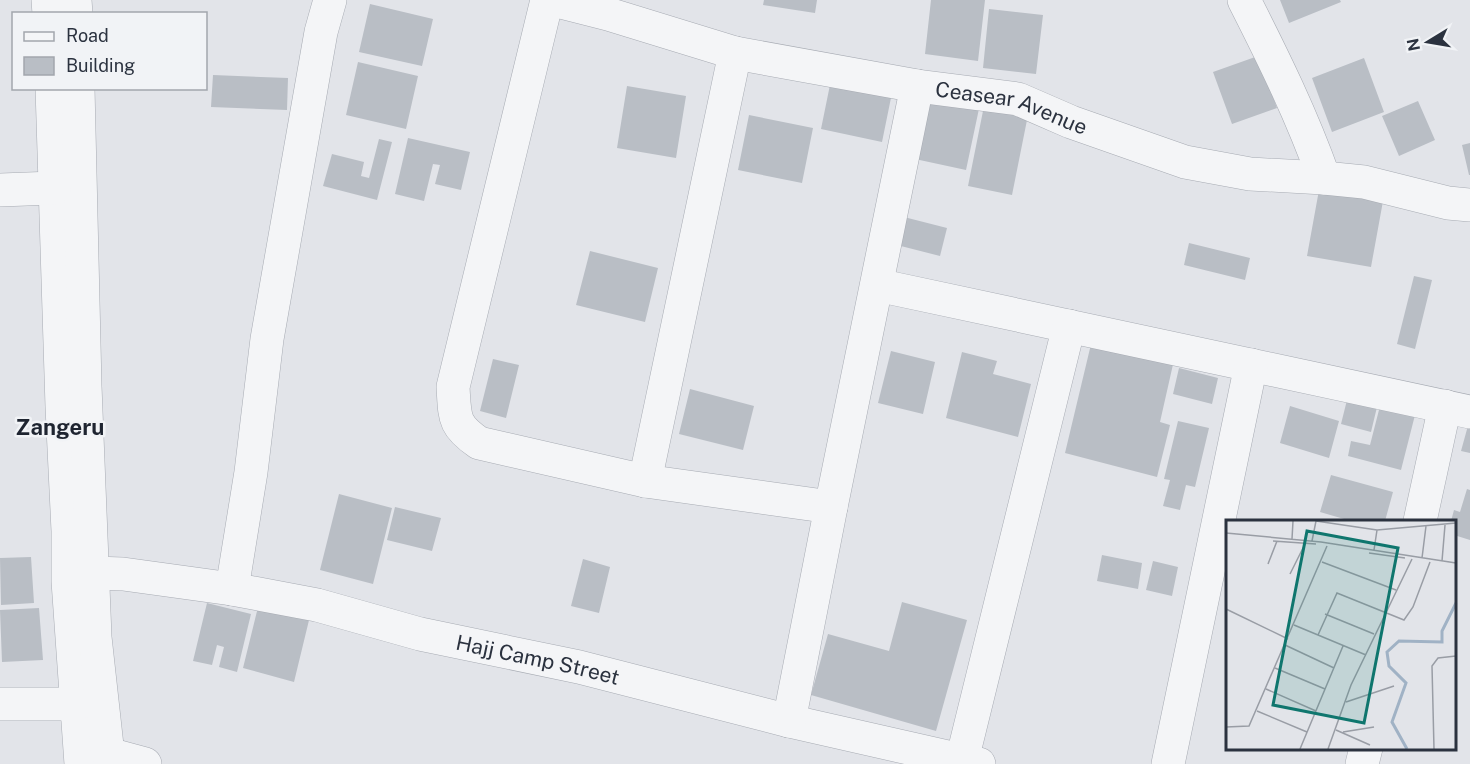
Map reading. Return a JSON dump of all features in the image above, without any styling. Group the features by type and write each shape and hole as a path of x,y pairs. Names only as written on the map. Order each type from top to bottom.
{"street":[{"path":"232,589 251,472 267,339 305,117 321,32 330,0"},
{"path":"547,0 453,387 457,423 464,433 479,443 645,481 831,507"},
{"name":"Ceasear Avenue","path":"554,0 735,53 917,86 1018,99 1071,122 1185,162 1250,174 1324,178 1364,183 1448,203 1470,205"},
{"path":"1244,0 1288,88 1324,178"},
{"path":"645,481 735,53"},
{"path":"789,721 917,86"},
{"path":"52,90 68,581 76,705 99,761"},
{"path":"78,90 85,386 99,761"},
{"path":"0,190 54,188"},
{"path":"877,285 1457,409 1420,520"},
{"path":"971,762 1069,326"},
{"path":"1168,764 1251,365"},
{"name":"Hajj Camp Street","path":"93,573 123,574 232,589 317,605 420,634 579,667 789,721 902,756 971,762"},
{"path":"0,704 76,705"},
{"path":"1362,764 1365,749"},
{"path":"99,761 145,764"}],"building":[{"path":"764,0 817,0 815,13 763,5"},
{"path":"931,0 985,0 978,61 925,54"},
{"path":"1280,0 1340,0 1341,2 1289,23"},
{"path":"370,4 433,19 422,66 359,52"},
{"path":"989,9 1043,15 1036,74 983,68"},
{"path":"1258,56 1277,108 1232,124 1213,72"},
{"path":"1364,58 1384,112 1332,132 1312,78"},
{"path":"358,62 418,76 406,129 346,115"},
{"path":"213,75 288,78 287,110 211,107"},
{"path":"832,75 893,88 882,142 821,129"},
{"path":"627,86 686,96 676,158 617,148"},
{"path":"928,93 980,104 966,170 915,159"},
{"path":"1418,101 1435,140 1399,156 1382,116"},
{"path":"984,106 1028,115 1012,195 968,186"},
{"path":"749,115 813,128 802,183 738,170"},
{"path":"408,138 470,152 461,190 435,184 440,165 433,164 424,201 395,194"},
{"path":"379,139 392,142 377,200 323,186 332,154 364,162 361,176 369,178"},
{"path":"1470,143 1470,175 1469,175 1462,145"},
{"path":"1319,190 1383,201 1371,267 1307,256"},
{"path":"900,216 947,228 940,256 893,244"},
{"path":"1189,243 1250,258 1245,280 1184,265"},
{"path":"590,251 658,268 645,322 576,305"},
{"path":"1414,276 1432,280 1415,349 1397,344"},
{"path":"1092,340 1174,360 1160,422 1170,425 1157,477 1065,453"},
{"path":"891,351 935,362 923,414 878,403"},
{"path":"962,352 997,361 993,374 1031,384 1018,437 946,418"},
{"path":"493,359 519,365 506,418 480,411"},
{"path":"1179,368 1218,378 1212,404 1173,394"},
{"path":"690,389 754,406 743,450 679,434"},
{"path":"1347,400 1377,407 1371,432 1341,424"},
{"path":"1290,406 1339,421 1329,458 1280,443"},
{"path":"1380,406 1415,415 1401,470 1348,456 1351,441 1370,445"},
{"path":"1178,421 1209,428 1195,487 1186,485 1180,510 1163,506 1170,480 1164,479"},
{"path":"1470,422 1470,453 1461,451"},
{"path":"1331,475 1393,492 1385,520 1348,520 1320,512"},
{"path":"1467,489 1470,490 1470,540 1455,535 1455,520 1451,520 1454,510 1460,512"},
{"path":"339,494 392,508 373,584 320,570"},
{"path":"395,507 441,518 432,551 387,540"},
{"path":"1102,555 1142,563 1138,589 1097,581"},
{"path":"31,557 34,603 1,605 0,558"},
{"path":"583,559 610,567 599,613 571,606"},
{"path":"1153,561 1178,567 1172,596 1146,590"},
{"path":"902,602 967,620 936,731 811,695 828,634 889,651"},
{"path":"207,603 251,614 237,672 219,667 224,647 217,645 212,665 193,661"},
{"path":"259,603 310,616 294,682 243,668"},
{"path":"39,608 43,660 2,662 0,610"}],"district":[{"name":"Zangeru","path":"60,427"}]}
